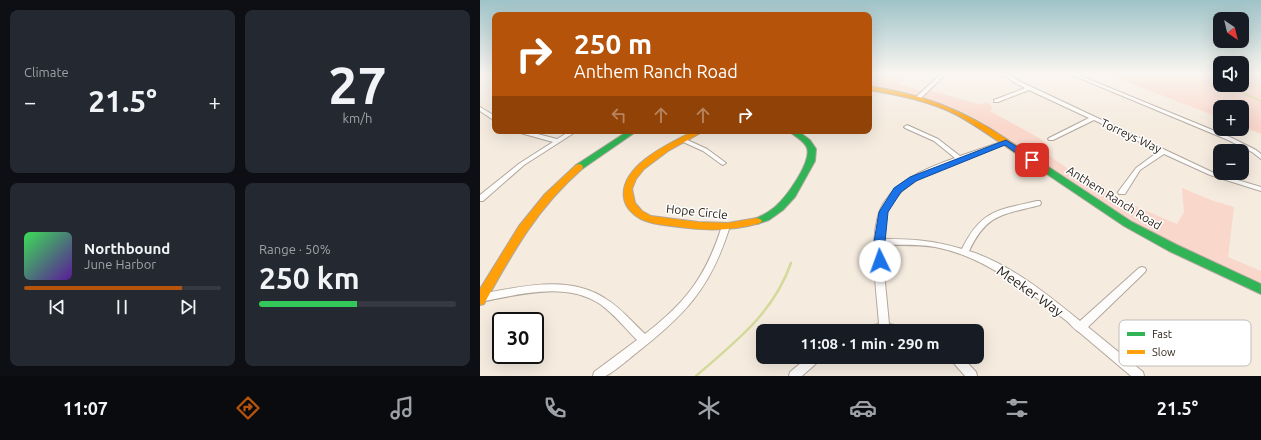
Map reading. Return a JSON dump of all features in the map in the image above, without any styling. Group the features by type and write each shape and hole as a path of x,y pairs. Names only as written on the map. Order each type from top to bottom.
{"street":[{"name":"Anthem Ranch Road","path":"886,92 918,98 958,113 980,125 1128,224 1173,248 1261,289"},
{"path":"918,98 925,92"},
{"path":"996,101 1020,92"},
{"name":"Torreys Way","path":"1037,92 1227,180 1261,190"},
{"path":"1115,92 1230,139 1254,151 1261,157"},
{"path":"480,109 492,116"},
{"path":"1051,139 1094,118"},
{"path":"907,127 936,140 960,159"},
{"path":"530,134 557,141"},
{"path":"480,199 522,164 569,134"},
{"path":"480,299 518,234 545,199 560,183 590,158 628,134"},
{"name":"Hope Circle","path":"694,134 646,162 634,173 630,179 626,192 626,199 636,212 647,218 726,229 765,218 773,214 790,198 812,157 812,152 807,140 798,134"},
{"path":"683,140 705,150 723,163"},
{"path":"884,324 879,242 883,212 898,190 922,174 1006,142"},
{"path":"1122,192 1138,169 1164,151"},
{"path":"480,190 489,191"},
{"path":"964,252 973,234 984,221 999,213 1037,203"},
{"path":"598,376 673,315 702,283 718,252 726,229"},
{"name":"Meeker Way","path":"879,242 927,243 964,252 982,259 1012,276 1119,360"},
{"path":"1080,328 1142,270"},
{"path":"480,299 530,290 571,289 601,300 613,309 644,340"},
{"path":"794,376 808,364"},
{"path":"961,364 972,376"},
{"name":"Meeker Way","path":"1127,366 1139,376"}],"shaded area":[{"path":"899,92 933,92 978,104 987,103 993,107 990,111 1039,138 1048,145 1044,152 1071,171 1105,187 1109,195 1116,200 1132,203 1133,205 1177,224 1184,212 1182,188 1211,200 1234,207 1228,257 1261,271 1261,284 1145,230 984,123 952,107 912,94"},
{"path":"1152,92 1261,92 1261,134 1249,129 1249,100 1213,100 1213,115"}],"waterway":[{"path":"1240,92 1261,101"},
{"path":"696,376 738,339 763,312 774,297 791,263"}],"traffic: fast":[{"path":"579,167 628,134"},
{"path":"757,221 773,214 786,202 797,187 811,161 812,149 807,141 798,134"},
{"path":"1029,158 1128,224 1173,248 1261,289"}],"traffic: slow":[{"path":"887,92 922,99 947,108 978,124 1029,158"},
{"path":"694,134 665,149 652,158 632,178 628,189 629,200 636,211 645,217 659,221 698,226 718,227 747,224 757,221"},
{"path":"480,300 523,228 548,196 562,181 579,167"}],"route":[{"path":"880,261 879,242 883,212 898,190 913,179 922,174 1006,142 1032,160"}]}
